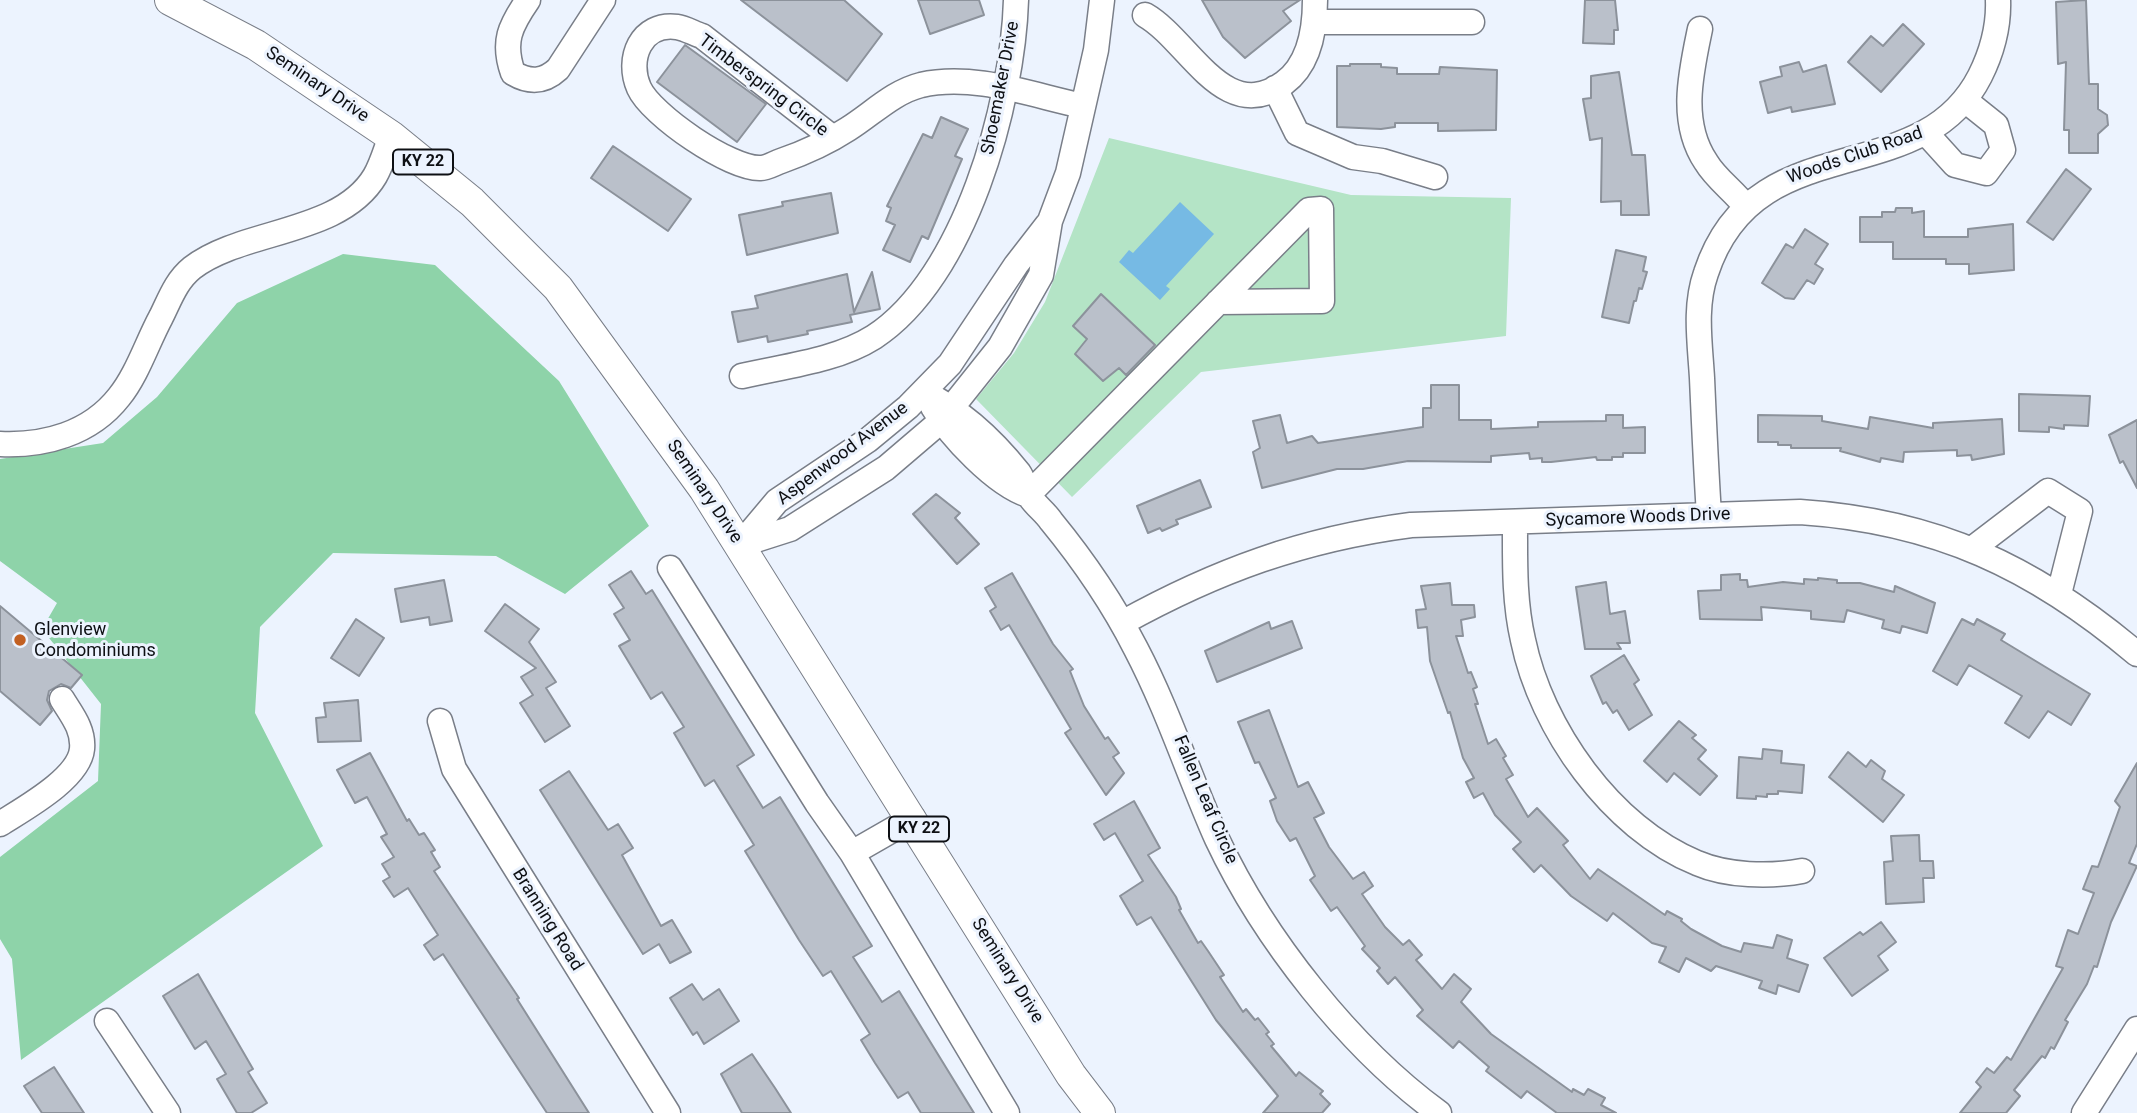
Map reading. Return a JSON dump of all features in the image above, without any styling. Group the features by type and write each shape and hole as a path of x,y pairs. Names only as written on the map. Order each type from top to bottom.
{"main road":[{"name":"Seminary Drive","path":"170,0 205,7 391,136 472,201 558,288 704,489 1071,1075 1100,1113"}],"street":[{"path":"528,0 509,27 506,44 513,73 523,79 535,80 549,77 558,69 603,0"},
{"name":"Shoemaker Drive","path":"742,376 844,352 873,338 912,303 955,240 985,169 1004,89 1016,0"},
{"name":"Aspenwood Avenue","path":"740,545 790,530 887,468 948,414 1000,347 1041,275 1050,221 1068,173 1096,50 1102,0"},
{"name":"Woods Club Road","path":"1709,515 1698,314 1706,271 1723,234 1746,207 1770,187 1796,175 1915,139 1966,101 1989,58 1998,0"},
{"path":"1145,15 1161,24 1215,82 1233,93 1251,96 1275,88 1295,74 1307,51 1315,11 1472,22"},
{"name":"Timberspring Circle","path":"833,138 702,36 677,27 648,32 637,46 633,63 639,90 670,121 722,158 761,168 797,157 833,138 893,97 919,86 945,81 973,82 1083,106"},
{"path":"1700,29 1690,77 1693,129 1706,162 1746,207"},
{"path":"1275,88 1297,133 1353,157 1382,161 1435,177"},
{"path":"1926,133 1955,165 1986,173 2003,150 1996,125 1966,101"},
{"path":"0,444 34,444 60,439 90,424 119,398 176,286 192,269 222,250 320,220 355,197 374,177 391,136"},
{"path":"1028,495 1218,302 1309,210 1321,209 1322,301 1218,302"},
{"name":"Aspenwood Avenue","path":"740,545 777,500 868,440 950,364 1016,265 1050,221"},
{"name":"Fallen Leaf Circle","path":"923,391 948,414 978,428 1021,476 1028,495 1051,520 1122,623 1175,732 1219,842 1288,958 1342,1025 1385,1068 1439,1113"},
{"path":"1972,549 2048,491 2080,511 2059,594"},
{"name":"Sycamore Woods Drive","path":"1122,623 1206,580 1256,559 1356,532 1411,526 1800,512 1837,514 1919,531 2004,562 2059,594 2137,654"},
{"path":"1515,523 1515,587 1523,641 1543,704 1560,736 1612,805 1667,848 1698,864 1741,872 1802,871"},
{"path":"670,568 817,803 852,853 1007,1113"},
{"path":"0,824 53,789 72,771 82,750 78,724 62,699"},
{"name":"Branning Road","path":"440,721 454,769 668,1113"},
{"path":"852,853 912,818"},
{"path":"107,1021 168,1113"},
{"path":"2087,1112 2137,1029"}],"green space":[{"path":"1109,138 1351,195 1511,198 1506,336 1201,372 1072,497 976,399 1014,353 1045,302"},
{"path":"343,254 435,265 559,381 649,526 565,594 496,556 333,553 260,627 255,713 323,846 21,1060 12,959 0,939 0,857 98,781 101,704 42,629 57,603 0,561 0,459 103,443 157,397 237,303"}],"water":[{"path":"1180,202 1214,234 1166,286 1170,289 1160,300 1119,262 1129,250 1133,253"}],"building":[{"path":"741,0 844,0 882,34 847,81"},
{"path":"918,0 979,0 984,15 930,34"},
{"path":"1202,0 1300,0 1283,11 1291,21 1245,58 1223,37"},
{"path":"1585,0 1615,0 1618,30 1614,30 1614,44 1583,43"},
{"path":"2086,0 2089,84 2098,84 2098,109 2107,115 2108,125 2098,134 2098,153 2069,153 2069,130 2064,130 2066,62 2058,64 2056,2"},
{"path":"1903,24 1924,44 1881,92 1848,62 1871,36 1883,46"},
{"path":"685,45 766,104 737,142 657,82"},
{"path":"1799,62 1803,72 1826,65 1835,104 1792,112 1791,107 1768,113 1760,82 1782,76 1780,67"},
{"path":"1381,64 1381,67 1397,68 1397,74 1439,74 1440,67 1497,70 1496,130 1438,131 1438,123 1395,123 1395,127 1381,129 1337,127 1337,66"},
{"path":"1619,72 1632,155 1645,155 1649,215 1621,215 1621,201 1601,202 1602,138 1590,140 1583,99 1591,98 1591,76"},
{"path":"941,117 968,129 955,156 962,159 928,239 922,236 910,262 883,250 895,225 886,221 891,208 887,206 923,134 932,138"},
{"path":"613,146 691,199 668,231 591,178"},
{"path":"2066,169 2091,189 2053,240 2027,222"},
{"path":"831,193 838,233 747,255 739,215 783,206 782,202"},
{"path":"1896,208 1912,208 1912,213 1924,211 1924,237 1968,237 1968,229 2013,224 2014,270 1969,274 1969,264 1946,264 1946,259 1893,259 1893,242 1860,242 1860,217 1882,217 1882,212 1895,212"},
{"path":"1805,229 1828,244 1815,264 1823,269 1814,284 1807,280 1794,299 1785,298 1762,283 1786,244 1793,248"},
{"path":"1616,250 1646,257 1643,271 1647,272 1642,289 1639,288 1634,301 1629,323 1602,317"},
{"path":"872,272 880,309 850,315 852,322 807,331 808,334 768,342 767,336 738,342 732,312 758,308 755,296 847,274 854,312"},
{"path":"1101,294 1155,345 1126,375 1119,368 1103,381 1075,354 1087,339 1073,326"},
{"path":"1431,385 1459,385 1459,420 1491,420 1491,429 1538,427 1538,422 1606,421 1606,415 1623,415 1623,428 1645,427 1645,453 1623,453 1623,457 1612,457 1612,460 1597,460 1596,457 1542,462 1542,458 1530,459 1529,453 1491,456 1491,462 1408,461 1363,469 1337,469 1262,488 1253,452 1260,448 1253,421 1280,415 1287,443 1312,436 1318,443 1423,427 1423,408 1431,408"},
{"path":"2019,394 2090,396 2088,426 2064,425 2064,429 2049,427 2049,432 2019,431"},
{"path":"1758,415 1822,416 1822,421 1868,429 1870,417 1933,428 1933,423 2002,419 2004,454 1972,460 1971,455 1957,456 1957,450 1904,452 1903,462 1881,458 1880,462 1840,451 1841,448 1791,448 1791,445 1778,445 1778,442 1758,442"},
{"path":"2137,420 2137,488 2123,461 2120,463 2109,435"},
{"path":"1200,480 1211,507 1176,520 1178,524 1162,531 1160,528 1148,533 1137,506"},
{"path":"936,494 960,513 955,518 979,544 957,564 913,514"},
{"path":"631,571 646,594 652,590 754,755 737,766 763,808 780,797 872,946 853,957 882,1002 899,991 974,1113 921,1113 908,1092 898,1098 875,1063 861,1040 870,1034 831,971 823,976 799,940 745,851 754,845 714,780 705,786 674,733 684,727 662,692 651,699 619,646 630,640 614,614 624,608 609,585"},
{"path":"1012,573 1053,644 1073,669 1070,671 1084,706 1105,739 1108,737 1119,753 1113,757 1124,773 1106,795 1065,733 1071,729 1009,625 1001,630 990,611 996,607 985,588"},
{"path":"1740,574 1740,580 1747,580 1748,587 1783,582 1804,584 1804,579 1818,578 1837,580 1837,583 1860,583 1894,592 1895,586 1935,603 1927,633 1902,626 1900,633 1882,628 1884,620 1847,610 1844,622 1811,619 1811,611 1761,607 1762,620 1700,619 1698,591 1721,590 1721,575"},
{"path":"444,580 452,621 430,625 429,617 401,622 395,589"},
{"path":"1606,582 1610,614 1625,611 1630,643 1617,643 1621,649 1585,649 1576,587"},
{"path":"1450,583 1452,605 1474,605 1475,617 1461,620 1463,636 1456,636 1468,673 1471,672 1477,687 1473,689 1478,704 1475,704 1488,744 1496,739 1506,756 1503,758 1513,775 1506,779 1528,817 1537,808 1568,841 1563,845 1590,879 1598,869 1665,915 1667,911 1682,919 1691,929 1722,946 1741,952 1744,943 1773,948 1777,935 1792,940 1787,958 1808,965 1799,992 1778,985 1776,994 1759,988 1762,981 1716,966 1711,971 1686,958 1679,972 1659,962 1666,947 1652,943 1613,913 1607,921 1571,896 1541,865 1534,872 1513,849 1521,842 1495,815 1483,793 1474,798 1466,782 1474,778 1463,758 1450,712 1448,713 1430,661 1427,627 1418,628 1416,610 1426,609 1421,586"},
{"path":"505,604 539,629 529,642 556,682 546,688 570,726 545,742 520,703 533,695 521,677 536,668 485,631"},
{"name":"Glenview Condominiums","path":"0,606 82,675 71,688 61,684 49,691 47,700 52,711 40,725 0,691"},
{"path":"356,619 384,638 359,676 331,658"},
{"path":"1962,619 1974,625 1977,619 2005,634 2001,640 2090,694 2071,725 2048,711 2029,738 2005,723 2022,696 1969,665 1957,685 1933,671"},
{"path":"1292,621 1302,648 1217,682 1205,651 1269,622 1271,629"},
{"path":"1624,655 1639,680 1634,684 1652,715 1629,730 1617,710 1613,713 1606,702 1603,704 1591,676"},
{"path":"358,700 361,741 318,742 316,718 326,717 324,703"},
{"path":"1269,710 1298,787 1308,782 1324,813 1314,818 1329,847 1353,879 1364,872 1373,886 1362,894 1385,927 1403,945 1409,940 1422,955 1416,960 1442,989 1454,974 1471,989 1461,1002 1491,1034 1572,1092 1573,1089 1584,1095 1588,1089 1605,1098 1601,1105 1616,1113 1557,1113 1527,1091 1521,1098 1486,1071 1489,1067 1459,1041 1453,1048 1417,1016 1423,1010 1395,977 1388,984 1377,971 1380,968 1362,949 1365,946 1337,907 1331,911 1310,880 1315,876 1296,838 1290,841 1277,821 1270,801 1276,798 1259,762 1255,763 1238,722"},
{"path":"1679,721 1696,735 1692,738 1706,750 1698,759 1717,776 1700,795 1674,773 1667,782 1644,761"},
{"path":"1763,749 1782,751 1781,763 1804,765 1802,793 1778,791 1778,794 1767,794 1767,797 1756,796 1756,799 1737,798 1739,757 1762,759"},
{"path":"1848,752 1866,767 1871,760 1885,771 1882,779 1904,795 1883,822 1829,777"},
{"path":"370,753 407,821 409,819 419,835 424,833 435,850 431,852 440,867 434,871 519,998 517,999 589,1113 547,1113 443,954 434,960 424,945 438,935 408,888 394,897 383,881 390,877 382,864 394,857 381,837 387,834 367,797 355,803 337,770"},
{"path":"2137,763 2137,844 2129,863 2137,866 2111,922 2097,967 2094,966 2087,984 2065,1020 2068,1022 2054,1049 2051,1047 2045,1058 2042,1056 2014,1090 2020,1096 2006,1113 1960,1113 1981,1087 1976,1082 1987,1068 1994,1073 2007,1057 2011,1060 2063,968 2056,966 2068,930 2078,934 2094,893 2083,889 2092,866 2098,867 2120,807 2115,801"},
{"path":"569,771 608,830 618,824 633,848 622,855 661,926 672,920 691,952 670,963 659,944 643,954 540,790"},
{"path":"1134,801 1160,848 1148,855 1176,897 1181,909 1179,910 1198,943 1201,941 1224,975 1220,977 1243,1012 1246,1009 1255,1020 1258,1018 1269,1032 1266,1034 1274,1044 1271,1046 1296,1076 1299,1072 1323,1091 1320,1094 1330,1104 1322,1113 1263,1113 1278,1096 1216,1020 1151,917 1137,925 1120,896 1143,881 1115,833 1104,840 1094,824"},
{"path":"1919,835 1920,861 1933,861 1934,878 1923,878 1924,902 1886,904 1884,862 1893,861 1891,836"},
{"path":"1881,922 1896,942 1878,956 1888,970 1852,996 1824,958 1860,932 1863,935"},
{"path":"198,974 253,1069 248,1072 267,1103 251,1113 237,1113 217,1079 226,1074 206,1041 195,1049 163,996"},
{"path":"692,984 703,1000 719,989 739,1021 704,1044 697,1032 693,1035 670,998"},
{"path":"752,1054 791,1113 742,1113 721,1074"},
{"path":"54,1067 84,1113 42,1113 24,1086"}],"place":[{"name":"Glenview Condominiums","path":"20,640"}]}
